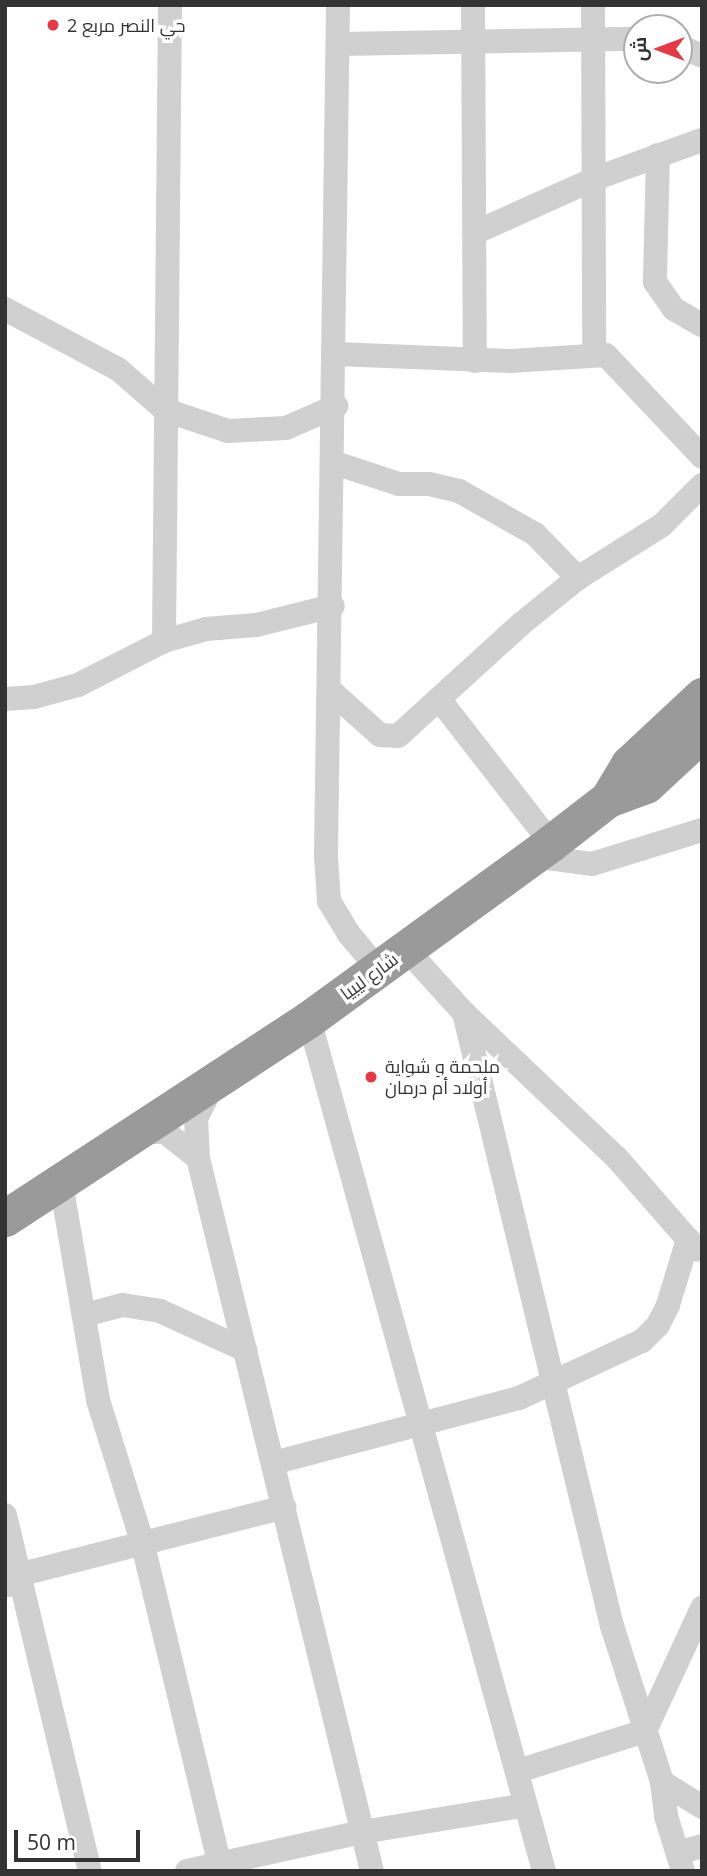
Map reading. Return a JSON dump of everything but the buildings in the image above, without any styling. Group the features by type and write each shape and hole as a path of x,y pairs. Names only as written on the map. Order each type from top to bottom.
{"highway":[{"name":"شارع ليبيا","path":"5,1218 309,1019 542,849 608,799 629,764 702,696"},
{"path":"608,799 646,785 702,733"}],"street":[{"path":"164,641 170,5"},
{"path":"273,1464 418,1426 554,1384 642,1341 658,1325 695,1248 616,1157 464,1013 393,959 349,934 329,901 338,5"},
{"path":"473,5 475,360"},
{"path":"593,5 594,354"},
{"path":"339,44 623,40"},
{"path":"474,233 594,179 702,140"},
{"path":"659,155 655,282 674,309 702,325"},
{"path":"5,309 118,369 165,410 229,430 286,428 336,405"},
{"path":"336,354 475,360 594,354 617,362 702,457"},
{"path":"335,463 399,484 429,484 459,491 535,534 579,578"},
{"path":"332,692 388,738 398,736 579,578 662,525 702,485"},
{"path":"5,699 34,697 78,685 164,641 332,606"},
{"path":"439,699 542,849 592,864 702,831"},
{"path":"464,1013 612,1626 662,1782 680,1862 702,1846"},
{"path":"309,1019 418,1426 518,1771 544,1871"},
{"path":"216,1080 196,1118 198,1158 372,1871"},
{"path":"137,1132 165,1132 198,1158"},
{"path":"61,1182 108,1440 142,1541 220,1867"},
{"path":"85,1315 123,1305 160,1311 245,1350"},
{"path":"12,1582 142,1541 284,1507"},
{"path":"5,1515 12,1582 90,1871"},
{"path":"518,1771 645,1731 702,1608"},
{"path":"662,1782 702,1807"},
{"path":"187,1871 220,1867 362,1832 526,1805"}],"place":[{"name":"حي النصر مربع 2","path":"53,25"},
{"name":"ملحمة و شواية أولاد أم درمان","path":"371,1077"}]}
